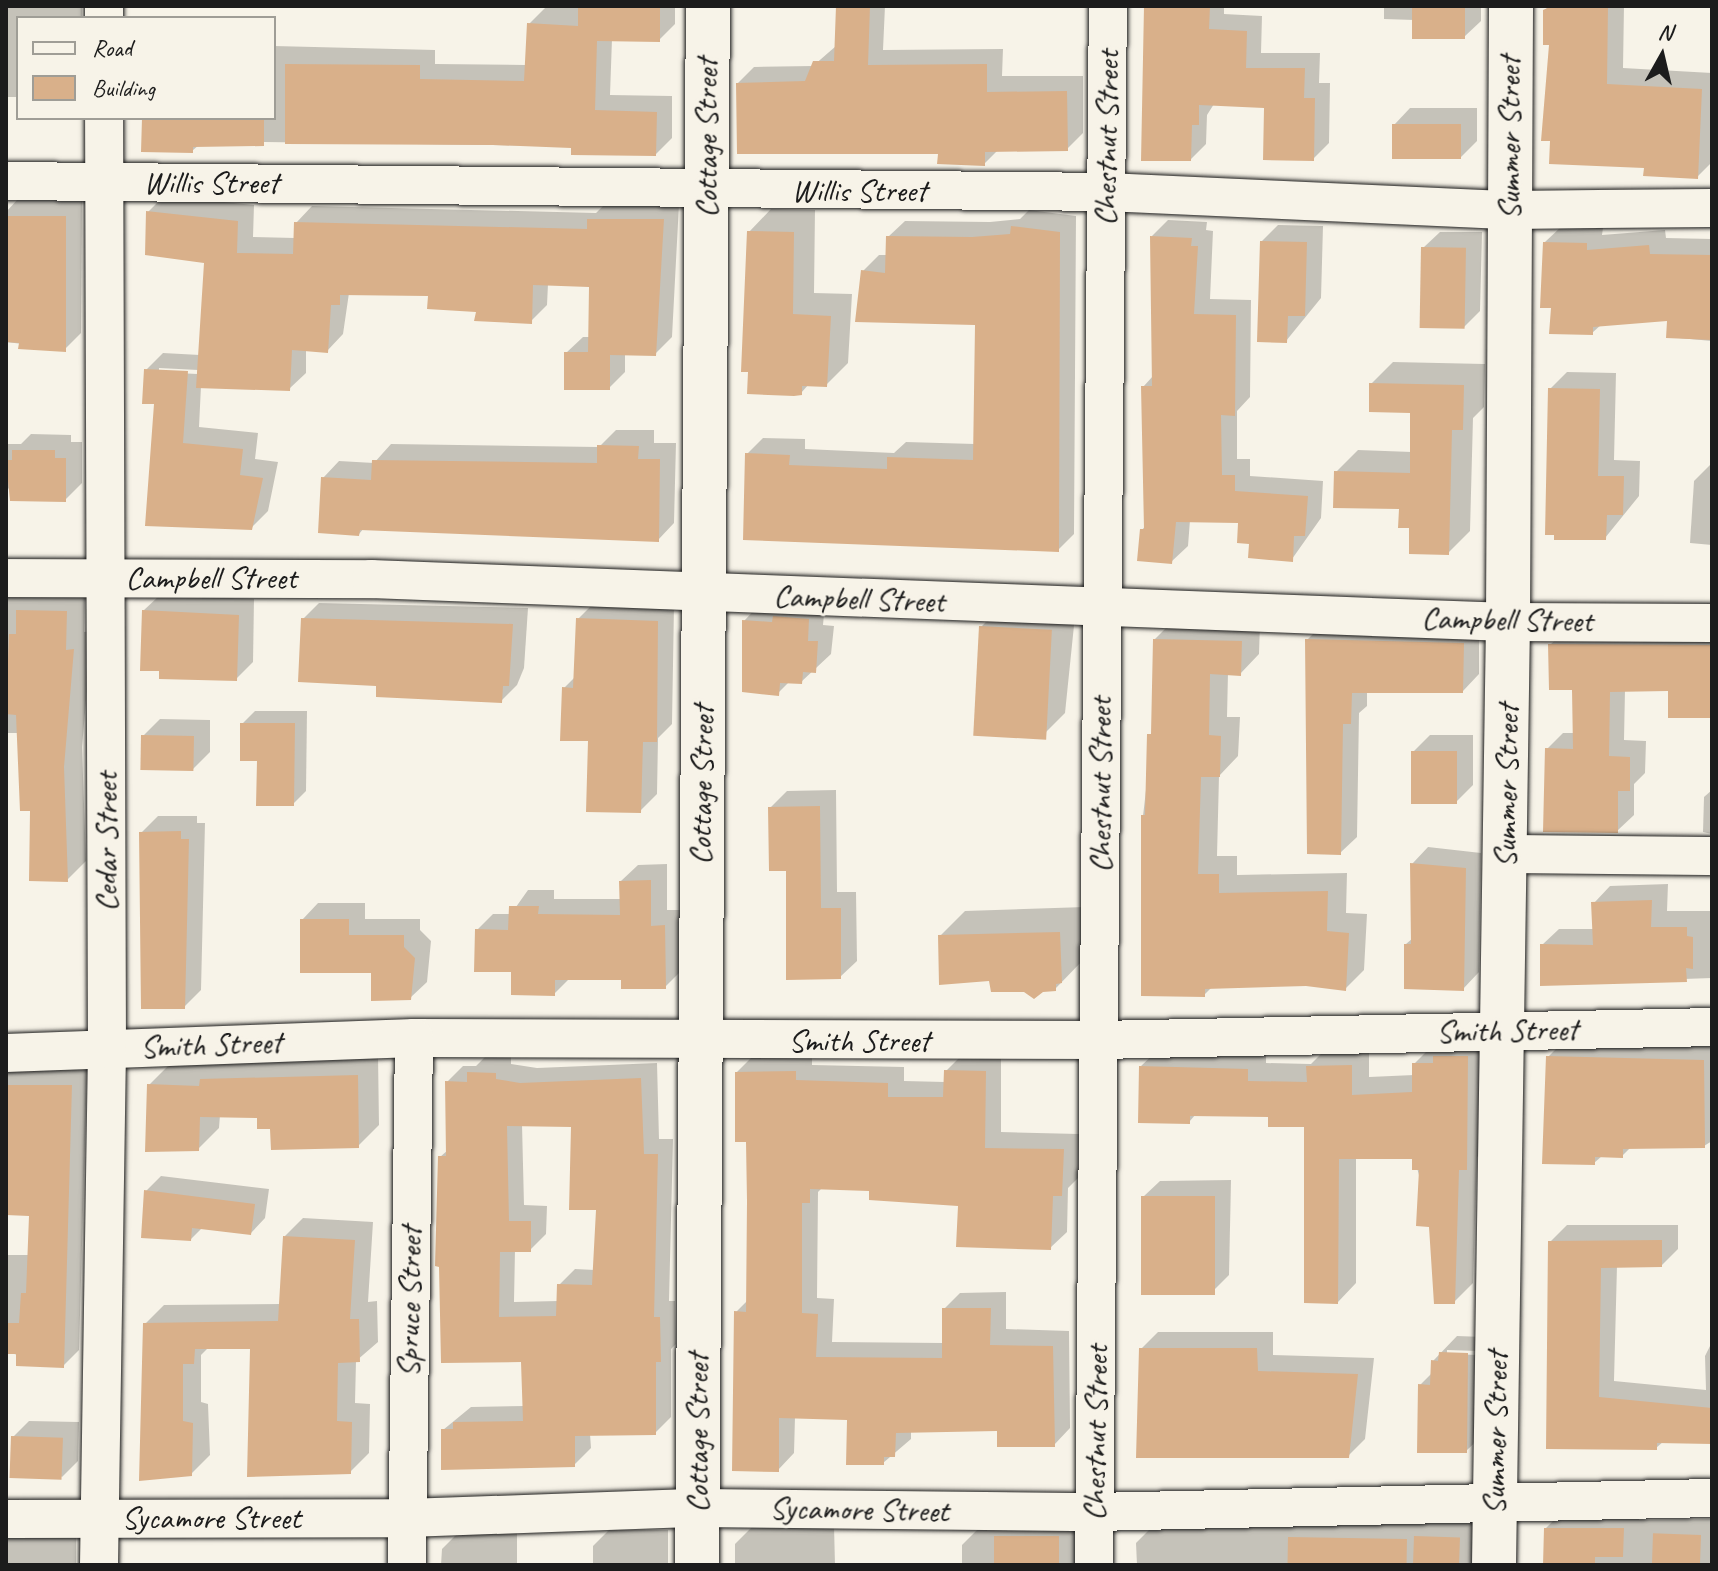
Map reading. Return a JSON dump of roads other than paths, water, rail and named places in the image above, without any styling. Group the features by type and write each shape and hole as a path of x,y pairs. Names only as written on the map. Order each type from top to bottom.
{"main road":[{"name":"Cottage Street","path":"697,1565 708,6"},
{"name":"Summer Street","path":"1494,1565 1506,854 1511,6"}],"street":[{"name":"Chestnut Street","path":"1094,1565 1108,6"},
{"name":"Cedar Street","path":"99,1565 107,1049 108,577 104,120"},
{"name":"Willis Street","path":"6,181 1106,192 1510,210 1712,208"},
{"name":"Campbell Street","path":"6,578 371,579 1508,622 1712,623"},
{"path":"1506,854 1712,856"},
{"name":"Smith Street","path":"6,1053 414,1038 1099,1040 1712,1027"},
{"name":"Spruce Street","path":"407,1565 414,1038"},
{"name":"Sycamore Street","path":"6,1519 407,1518 698,1508 1095,1512 1495,1500 1712,1498"}]}
